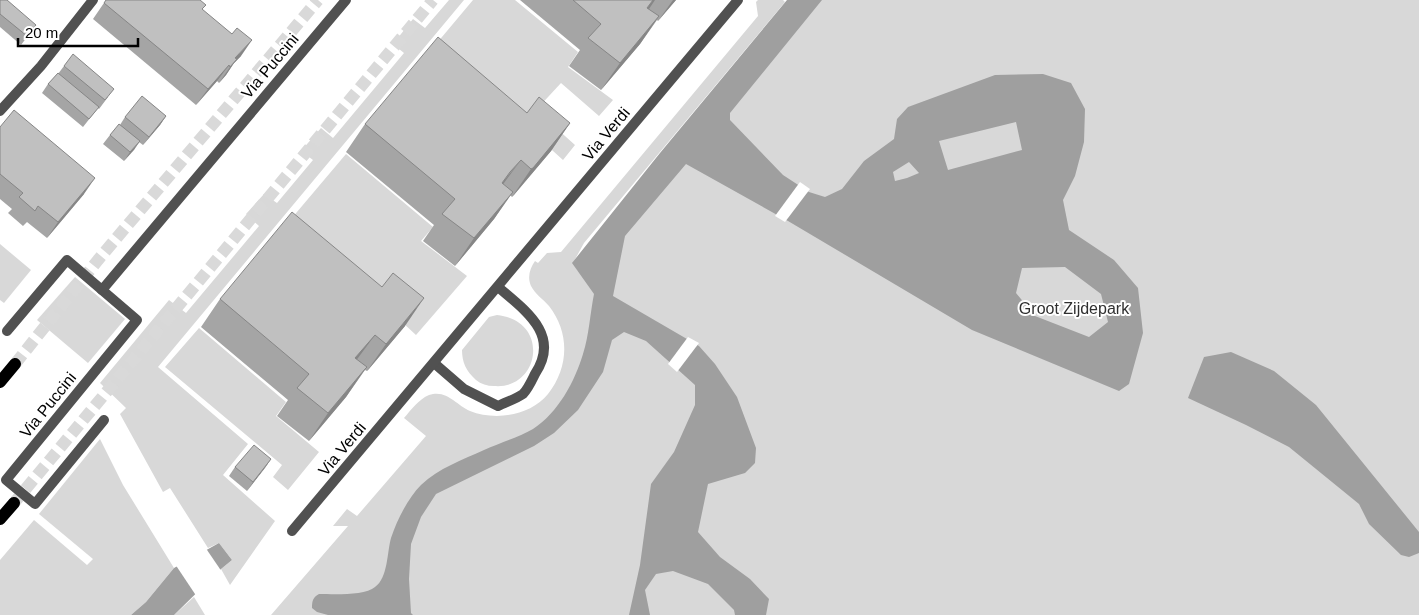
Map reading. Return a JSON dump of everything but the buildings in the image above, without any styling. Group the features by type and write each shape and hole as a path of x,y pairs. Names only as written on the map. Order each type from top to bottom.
{"main road":[{"path":"0,382 16,364"},
{"path":"0,519 14,503"}],"street":[{"path":"0,111 41,66 93,0"},
{"name":"Via Puccini","path":"102,290 346,0"},
{"name":"Via Verdi","path":"292,531 738,0"},
{"name":"Via Puccini","path":"7,331 67,260 138,320 6,480 35,504 104,420"},
{"path":"434,363 464,389 498,406 523,393 543,363 545,340 538,326 520,305 498,287"}],"green space":[{"path":"449,0 464,0 158,367 248,444 223,475 275,521 230,585 221,569 232,560 219,543 208,548 170,488 163,492 120,414 126,408 100,383 169,300 186,313 259,226 246,214 264,194 277,203 313,160 301,151 321,128 333,138 404,53 393,44 413,19 425,28"},
{"path":"473,0 515,0 578,52 568,67 613,100 599,116 561,83 536,110 575,145 563,160 521,122 421,62"},
{"name":"Groot Zijdepark","path":"758,0 783,0 785,2 584,243 573,263 578,271 804,0 1419,0 1419,615 271,615 348,526 333,526 347,509 357,516 426,436 404,418 422,399 429,395 441,394 451,398 470,411 490,416 501,416 522,412 541,401 548,394 560,373 564,350 563,339 561,327 556,316 531,286 529,276 533,264 535,261 538,263 547,253 561,252 758,16 756,2"},
{"path":"346,154 433,227 421,241 467,276 416,335 375,297 275,238"},
{"path":"0,244 31,270 4,303 0,300"},
{"path":"75,277 125,319 88,363 37,320"},
{"path":"497,315 514,320 526,329 532,341 533,354 529,367 521,377 510,384 491,386 480,383 467,370 462,350 489,317"},
{"path":"199,328 286,402 276,416 319,452 288,490 273,477 282,465 165,367"},
{"path":"100,439 123,485 174,568 146,602 131,615 0,615 0,560 34,520 87,565 93,559 39,514"},
{"path":"194,597 205,615 174,615"}],"shaded area":[{"path":"787,0 822,0 730,113 730,120 783,175 809,192 825,197 842,189 864,161 894,139 897,119 908,107 995,75 1043,74 1071,83 1085,109 1084,142 1075,176 1063,200 1069,230 1114,260 1138,288 1143,333 1129,384 1119,391 972,330 788,221 686,164 625,236 613,296 699,346 715,364 737,397 756,448 755,463 745,473 708,484 698,532 720,557 750,579 769,599 766,615 735,615 734,610 708,584 673,571 656,574 645,590 650,615 629,615 640,565 651,484 674,452 695,405 695,385 646,341 624,332 612,340 603,372 578,410 554,433 534,446 436,494 421,517 411,544 409,579 411,613 413,615 328,615 317,612 312,608 312,603 319,594 364,592 379,583 385,571 391,538 396,524 407,503 421,485 451,465 533,429 558,405 575,375 583,354 594,294 572,263","holes":["1016,122 1022,150 948,170 939,141","909,162 919,173 895,181 893,172","1065,267 1101,294 1108,322 1089,337 1035,316 1016,293 1022,268"]},
{"path":"1231,352 1274,371 1316,405 1419,532 1419,553 1409,557 1401,555 1369,524 1359,504 1289,447 1188,398 1204,357"},
{"path":"219,543 232,560 174,615 131,615 146,602 174,568"}],"pier":[{"path":"800,182 810,189 785,222 775,216"},
{"path":"688,337 699,343 677,372 668,364"},
{"path":"205,547 222,572 197,597 175,564"}],"tunnel":[{"path":"15,364 98,260 318,0"},
{"path":"14,503 433,0"}]}
